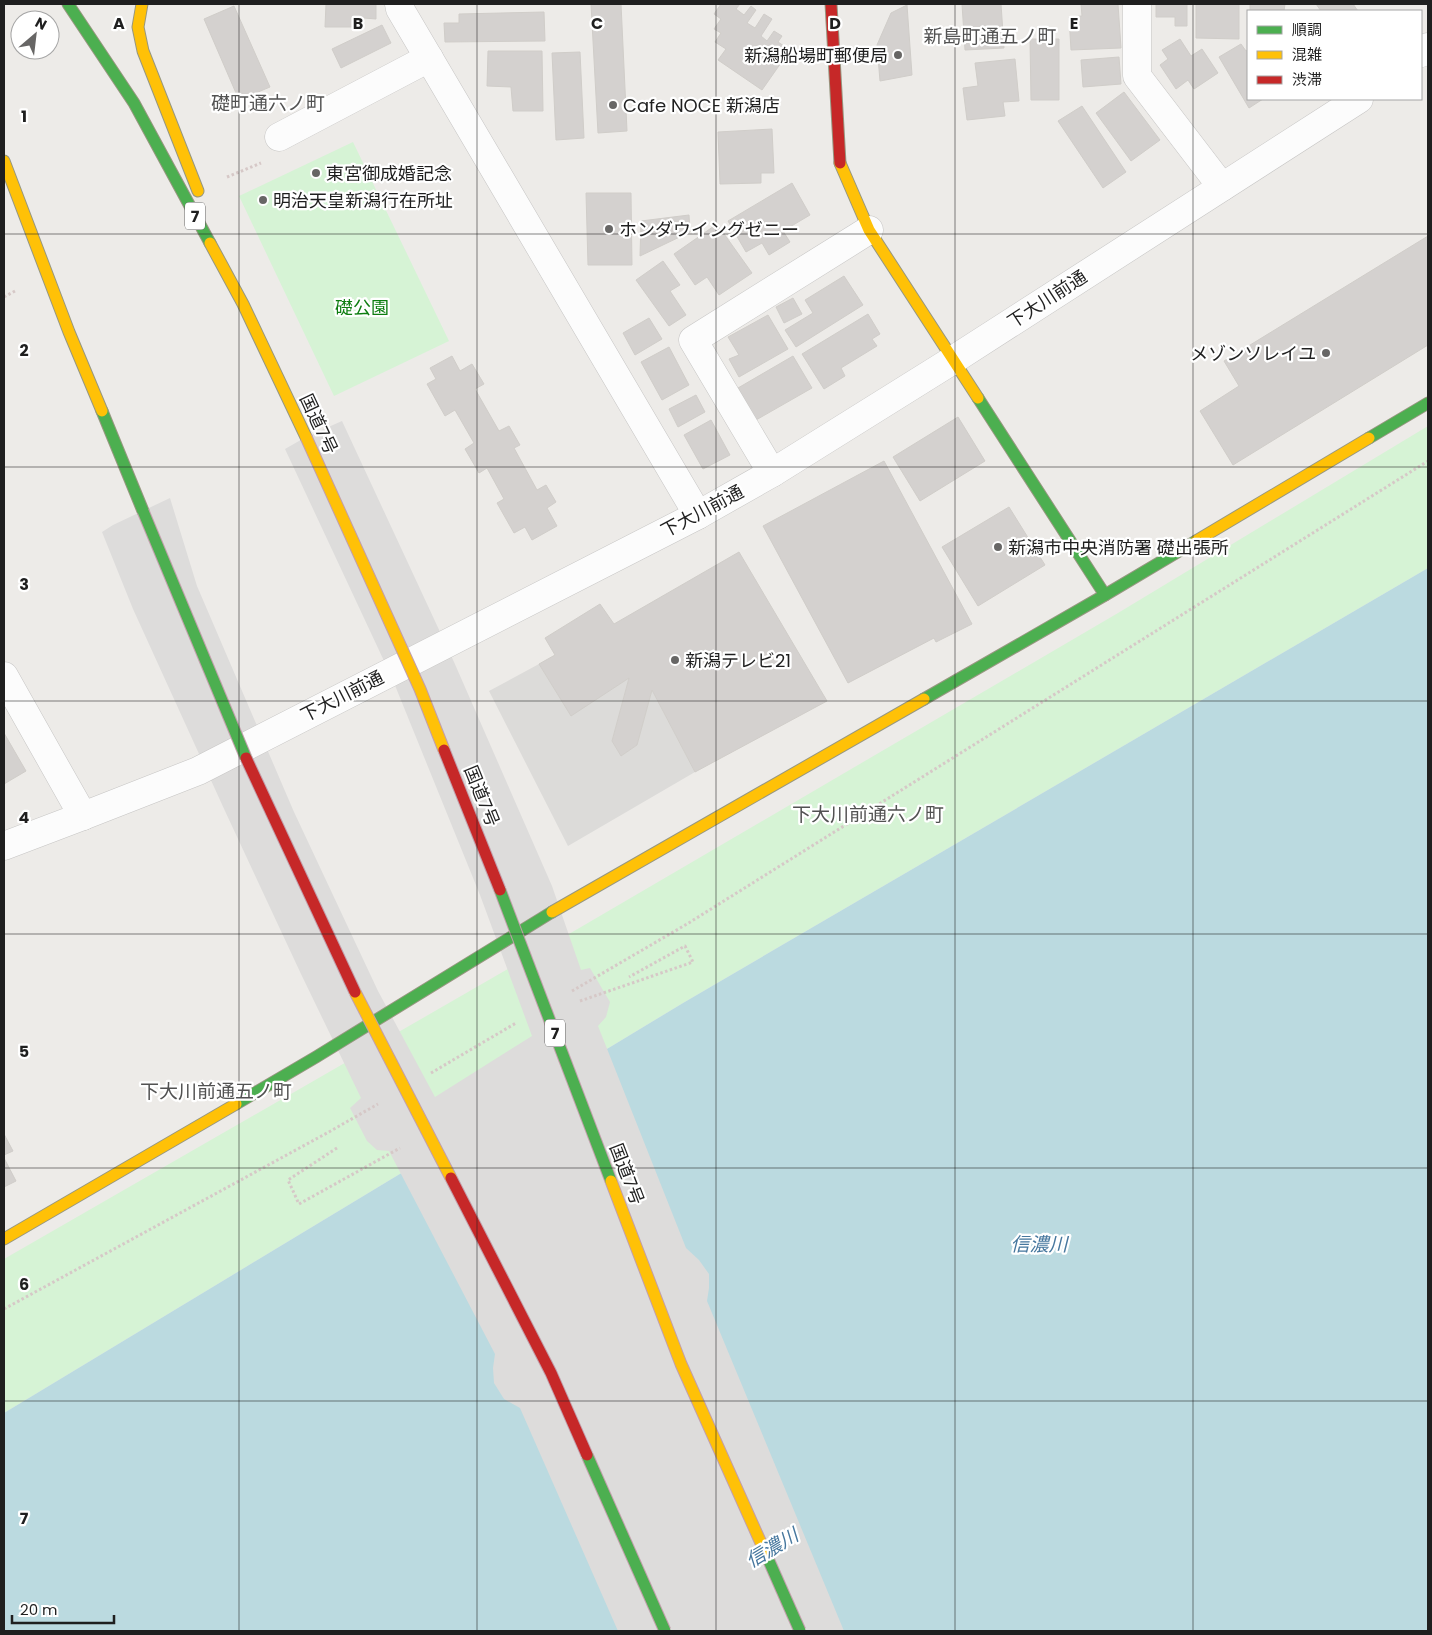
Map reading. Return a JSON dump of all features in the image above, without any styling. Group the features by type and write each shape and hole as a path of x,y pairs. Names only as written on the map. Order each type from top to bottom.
{"main road":[{"name":"国道7号","path":"68,4 134,103 243,304 306,437 420,689 506,905 681,1364 800,1631"},
{"path":"142,4 138,27 142,51 204,205"},
{"path":"831,4 840,162 869,230 1105,595"},
{"path":"4,161 69,332 238,742 349,980 551,1373 666,1631"},
{"path":"212,222 243,304"},
{"path":"4,1239 316,1057 572,900 1105,595 1428,403"}],"street":[{"path":"399,4 400,9 698,516"},
{"path":"1136,4 1137,76 1222,187"},
{"path":"279,137 430,58"},
{"name":"下大川前通","path":"4,846 198,771 698,516 772,473 953,360 1357,100"},
{"path":"772,473 693,340 869,230"},
{"path":"4,676 83,816"}],"path":[{"path":"227,177 263,163"},
{"path":"4,297 15,291"},
{"path":"567,994 696,919 1428,461"},
{"path":"580,1001 693,962 685,946 629,977"},
{"path":"430,1074 524,1019"},
{"path":"4,1309 327,1133 378,1103"},
{"path":"338,1148 288,1180 299,1204 401,1147"}],"shaded area":[{"path":"539,664 571,715 629,678 612,741 621,756 637,745 652,690 695,772 568,846 489,691"}],"green space":[{"name":"礎公園","path":"353,142 449,341 334,396 239,196"},
{"path":"1428,426 1428,568 683,1003 4,1413 4,1259 581,927 1118,613"}],"water":[{"name":"信濃川","path":"1428,568 1428,1631 4,1631 4,1413 683,1003"}],"pier":[{"path":"342,421 454,662 552,886 581,970 590,968 610,1002 606,1017 598,1026 686,1248 699,1260 709,1274 707,1301 844,1631 618,1631 520,1408 504,1399 494,1383 493,1368 495,1354 389,1151 377,1150 367,1141 350,1108 361,1098 225,811 133,609 102,532 170,498 197,586 294,812 378,991 435,1097 532,1036 480,895 392,678 285,449 306,437"}],"building":[{"path":"326,4 376,4 376,19 364,18 363,27 325,27"},
{"path":"591,4 621,4 627,131 598,133"},
{"path":"721,4 740,4 736,9 744,15 751,6 756,10 747,23 755,28 764,14 772,19 761,36 767,41 774,31 782,36 778,42 790,50 762,90 718,60 726,49 715,42 721,33 714,29 721,19 714,14"},
{"path":"962,4 1001,4 1004,48 965,50"},
{"path":"1081,4 1118,4 1121,48 1071,50 1069,17 1082,16"},
{"path":"1156,4 1187,4 1187,26 1175,26 1175,17 1156,17"},
{"path":"1196,4 1239,4 1239,39 1196,38"},
{"path":"1250,4 1285,4 1284,10 1250,10"},
{"path":"1316,4 1353,4 1357,10 1320,10"},
{"path":"907,5 912,75 880,81 877,45 891,13"},
{"path":"234,6 270,87 239,100 204,19"},
{"path":"544,12 545,41 445,42 444,23 459,23 459,14"},
{"path":"382,25 391,43 341,68 332,49"},
{"path":"1030,39 1059,39 1059,100 1031,100"},
{"path":"1180,39 1191,56 1202,49 1218,73 1194,89 1188,80 1176,89 1160,65 1168,59 1162,50"},
{"path":"1241,44 1247,50 1247,100 1261,100 1249,108 1219,57"},
{"path":"488,51 542,51 543,111 513,111 511,87 487,86"},
{"path":"580,52 584,138 556,140 552,53"},
{"path":"1119,57 1121,84 1083,87 1081,60"},
{"path":"1015,59 1019,101 1003,102 1005,116 967,120 963,88 978,86 975,63"},
{"path":"1124,92 1160,140 1131,161 1096,113"},
{"path":"1082,106 1126,172 1103,188 1058,121"},
{"path":"772,129 774,173 761,173 761,183 720,184 718,132"},
{"path":"792,183 810,215 783,231 790,242 769,255 762,243 746,252 728,221"},
{"name":"ホンダウイングゼニー","path":"586,193 631,193 632,265 588,265"},
{"path":"689,215 690,232 640,256 641,221"},
{"path":"717,224 752,273 719,295 707,277 695,285 674,254"},
{"name":"メゾンソレイユ","path":"1428,236 1428,345 1233,465 1200,411 1239,386 1224,361"},
{"path":"663,261 680,285 670,291 686,315 669,326 636,280"},
{"path":"844,276 863,305 796,347 785,330 813,313 805,300"},
{"path":"793,298 802,314 784,323 776,307"},
{"path":"868,314 880,334 872,339 877,346 841,368 845,376 824,389 802,354"},
{"path":"768,315 788,349 739,377 729,359 739,355 728,337"},
{"path":"649,318 662,339 635,355 623,333"},
{"path":"669,347 689,385 662,400 641,362"},
{"path":"452,356 460,371 472,364 484,384 475,389 499,431 509,426 520,445 514,448 537,490 546,485 556,502 547,508 557,526 532,540 525,527 514,533 497,503 504,499 487,468 479,473 465,449 474,443 455,410 445,416 427,384 436,379 430,368"},
{"path":"793,356 812,388 756,420 738,388"},
{"path":"696,395 705,412 678,427 669,409"},
{"path":"958,417 985,461 920,501 893,457"},
{"path":"711,420 730,455 703,469 684,435"},
{"path":"884,461 972,624 936,642 934,638 848,683 763,526"},
{"path":"1009,507 1045,565 978,606 942,547"},
{"name":"新潟テレビ21","path":"739,552 827,701 695,772 652,690 637,745 621,756 612,741 629,678 571,716 539,664 555,655 545,638 600,604 614,624"},
{"path":"4,733 26,771 4,784"},
{"path":"4,1134 13,1151 4,1155"},
{"path":"4,1158 16,1181 4,1187"}],"traffic: fast":[{"path":"68,4 134,103 210,243"},
{"path":"978,398 1105,595"},
{"path":"1369,438 1428,403"},
{"path":"102,411 143,511"},
{"path":"143,511 246,758"},
{"path":"924,699 1196,541"},
{"path":"500,890 611,1181"},
{"path":"236,1104 552,912"},
{"path":"587,1455 665,1631"},
{"path":"765,1552 800,1631"}],"traffic: slow":[{"path":"142,4 138,27 143,51 198,191"},
{"path":"4,161 69,332 102,411"},
{"path":"840,163 869,230 978,398"},
{"path":"210,243 243,304 306,437"},
{"path":"306,437 420,689 444,750"},
{"path":"1196,541 1369,438"},
{"path":"552,912 924,699"},
{"path":"355,992 451,1178"},
{"path":"4,1239 236,1104"},
{"path":"611,1181 681,1364 765,1552"}],"traffic: jam":[{"path":"831,4 840,163"},
{"path":"444,750 500,890"},
{"path":"246,758 355,992"},
{"path":"451,1178 551,1373 587,1455"}],"place":[{"name":"新潟船場町郵便局","path":"898,55"},
{"name":"Cafe NOCE 新潟店","path":"613,105"},
{"name":"東宮御成婚記念","path":"316,173"},
{"name":"明治天皇新潟行在所址","path":"263,200"},
{"name":"ホンダウイングゼニー","path":"609,229"},
{"name":"メゾンソレイユ","path":"1326,353"},
{"name":"新潟市中央消防署 礎出張所","path":"998,547"},
{"name":"新潟テレビ21","path":"675,660"}],"district":[{"name":"新島町通五ノ町","path":"990,36"},
{"name":"礎町通六ノ町","path":"268,103"},
{"name":"下大川前通六ノ町","path":"868,814"},
{"name":"下大川前通五ノ町","path":"216,1091"}]}
